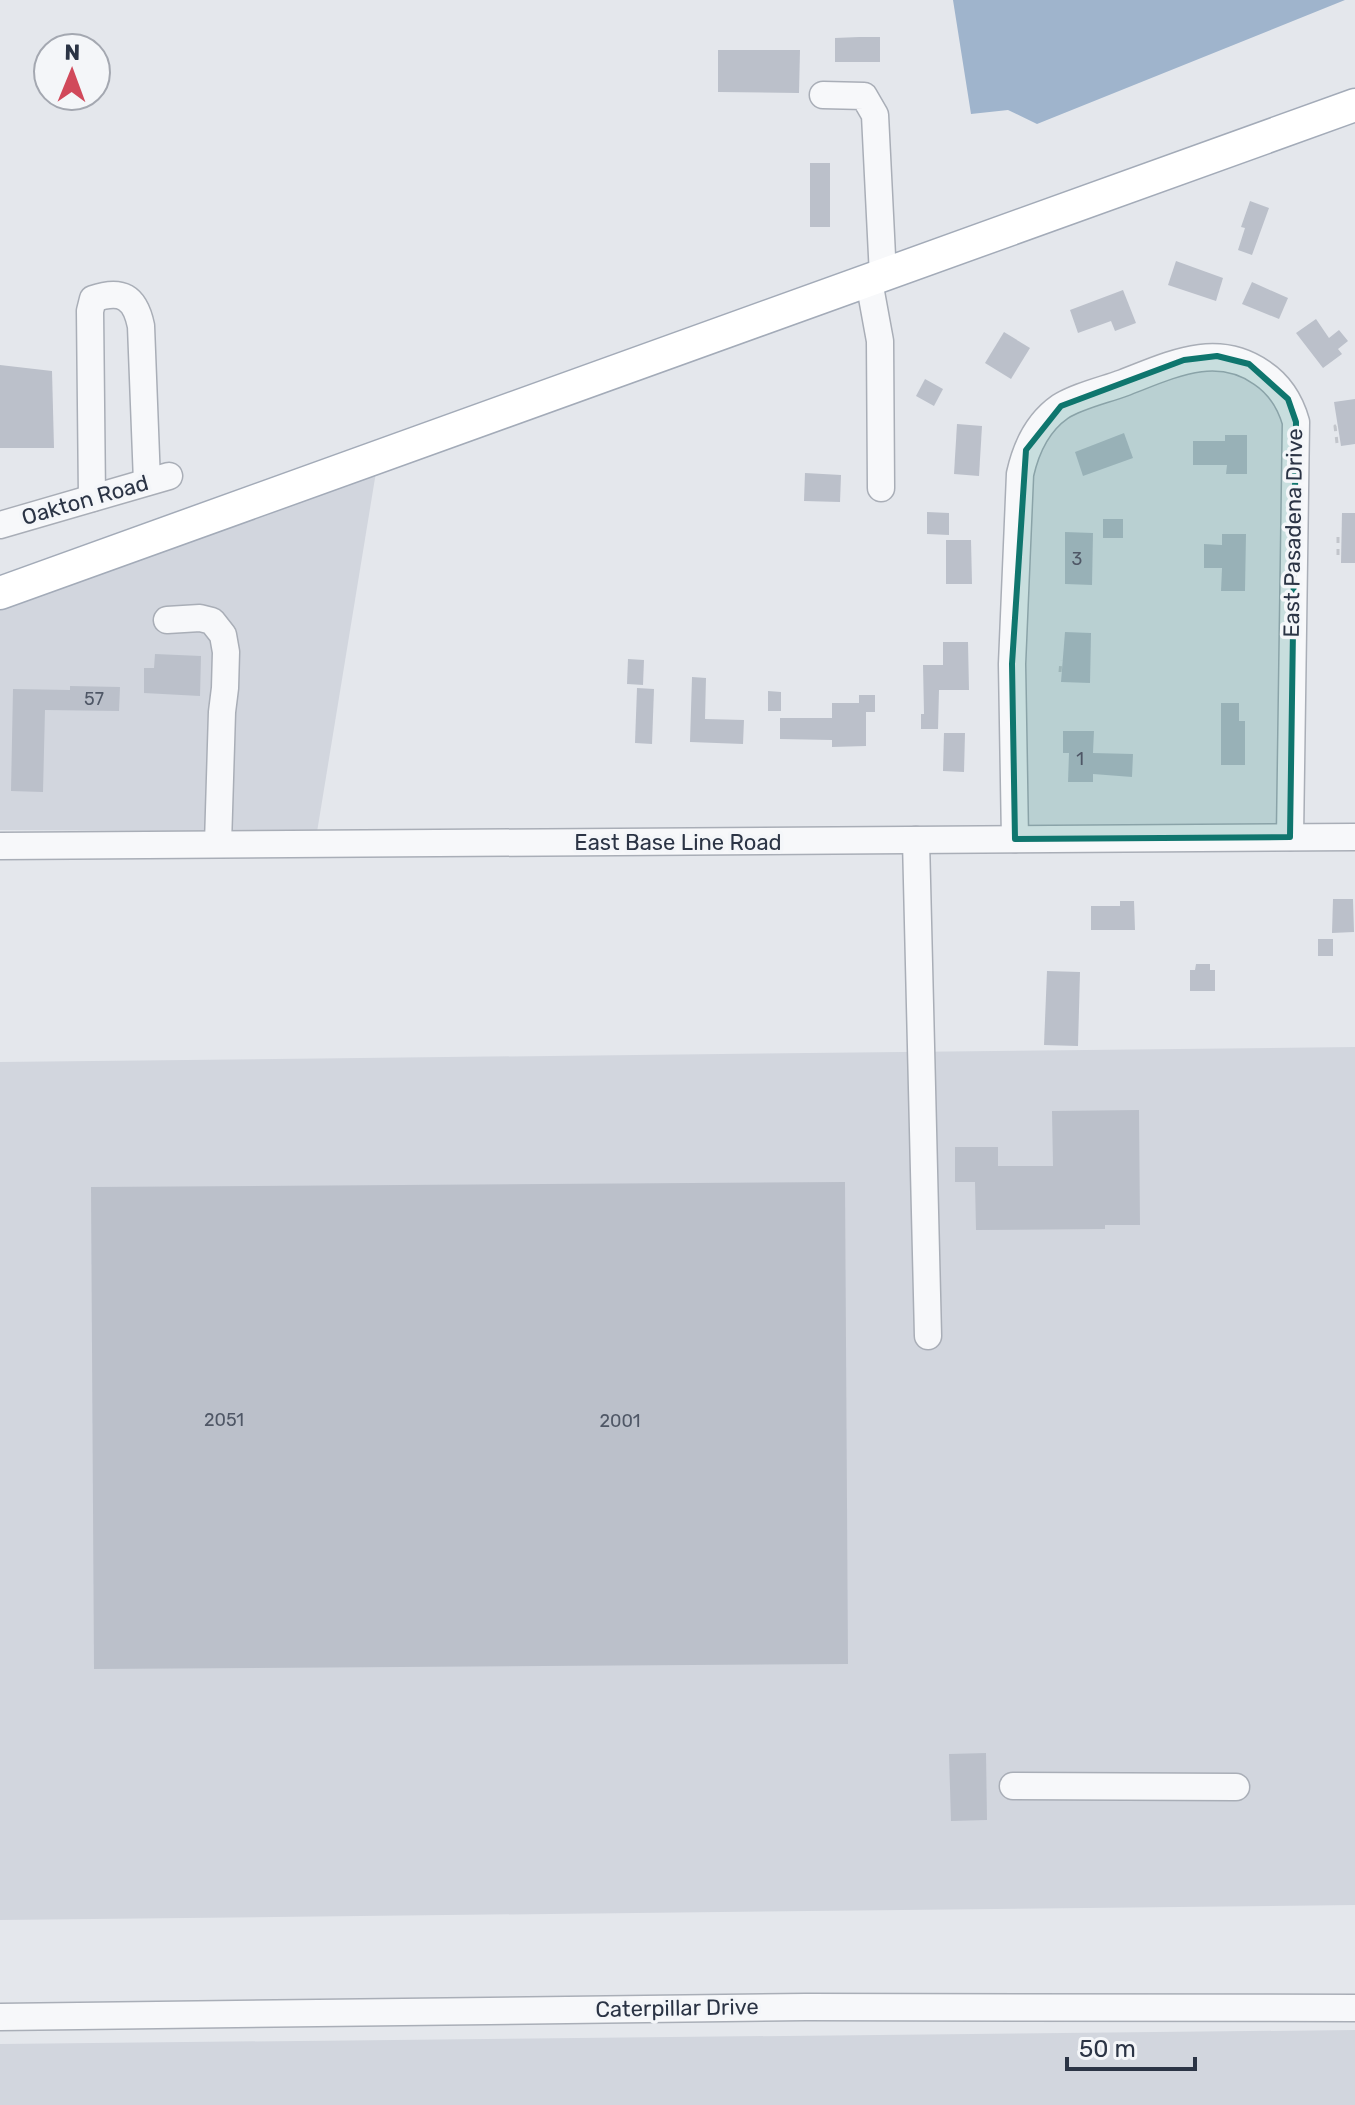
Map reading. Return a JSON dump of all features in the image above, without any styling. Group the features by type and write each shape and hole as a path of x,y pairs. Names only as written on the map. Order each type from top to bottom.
{"main road":[{"path":"0,593 1355,105"}],"street":[{"path":"823,95 864,96 875,115 881,488"},
{"name":"Oakton Road","path":"0,525 158,479 138,310 130,299 115,294 93,299 90,311 92,498"},
{"name":"East Pasadena Drive","path":"1015,839 1012,664 1020,474 1026,450 1038,429 1061,406 1184,360 1217,356 1249,364 1273,380 1288,399 1296,422 1290,837"},
{"path":"167,620 200,618 212,621 223,635 226,676 218,844"},
{"name":"East Base Line Road","path":"0,846 1355,837"},
{"path":"916,840 928,1336"},
{"path":"1013,1786 1236,1787"},
{"name":"Caterpillar Drive","path":"0,2017 806,2007 1355,2008"}],"path":[{"path":"1337,426 1337,443"},
{"path":"1338,555 1338,534 1341,534"},
{"path":"1060,672 1061,660"}],"highlighted area":[{"path":"1217,356 1249,364 1288,399 1296,422 1290,837 1015,839 1012,664 1026,450 1061,406 1184,360"}],"shaded area":[{"path":"376,472 317,832 0,830 0,606"},
{"path":"1355,1047 1355,1905 0,1920 0,1062"},
{"path":"1355,2030 1355,2105 0,2105 0,2044"}],"water":[{"path":"953,0 1345,0 1037,124 1008,110 971,114"}],"building":[{"path":"880,37 880,62 835,62 835,38"},
{"path":"718,50 800,50 799,93 718,92"},
{"path":"810,163 830,163 830,227 810,227"},
{"path":"1250,201 1269,208 1252,255 1238,250 1245,228 1241,227"},
{"path":"1176,261 1223,278 1216,301 1168,285"},
{"path":"1252,282 1288,298 1279,319 1242,304"},
{"path":"1123,290 1136,323 1115,331 1111,321 1078,333 1070,310"},
{"path":"1316,319 1329,338 1339,330 1348,341 1338,349 1342,354 1323,368 1296,333"},
{"path":"1004,332 1030,348 1011,379 985,363"},
{"path":"0,365 52,371 54,448 0,448"},
{"path":"925,379 943,389 934,406 916,396"},
{"path":"1355,399 1355,444 1341,446 1334,402"},
{"path":"957,424 982,426 979,476 954,474"},
{"path":"1124,433 1133,458 1083,476 1075,452"},
{"path":"1225,435 1247,435 1247,474 1226,474 1227,465 1193,465 1193,441 1225,441"},
{"path":"805,473 841,475 840,502 804,501"},
{"path":"927,512 949,513 949,535 927,534"},
{"path":"1342,513 1355,513 1355,563 1341,563"},
{"path":"1103,519 1123,519 1123,538 1103,538"},
{"path":"1065,532 1093,533 1092,585 1065,584"},
{"path":"1222,534 1246,534 1245,591 1221,591 1222,568 1204,568 1204,544 1222,545"},
{"path":"946,540 971,540 972,584 946,584"},
{"path":"1065,632 1091,633 1090,683 1061,682"},
{"path":"943,642 968,642 969,690 939,690 938,729 921,729 921,714 924,714 923,665 943,665"},
{"path":"155,654 201,656 200,696 144,693 144,668 154,668"},
{"path":"628,659 644,660 643,685 627,684"},
{"path":"692,677 706,678 705,719 744,720 743,744 690,742"},
{"path":"70,686 120,687 119,711 45,710 43,792 11,791 13,689 70,690"},
{"path":"637,688 654,689 652,744 635,743"},
{"path":"768,691 781,692 781,711 768,711"},
{"path":"859,695 875,695 875,712 866,712 866,746 832,747 832,740 780,739 780,718 832,718 832,703 859,703"},
{"path":"1221,703 1239,703 1239,721 1245,721 1245,765 1221,765"},
{"path":"1063,731 1094,731 1093,753 1133,754 1132,777 1093,774 1093,782 1068,782 1069,753 1063,753"},
{"path":"944,733 965,733 964,772 943,771"},
{"path":"1333,899 1353,899 1354,932 1332,933"},
{"path":"1120,901 1134,901 1135,930 1091,930 1091,906 1120,906"},
{"path":"1318,939 1333,939 1333,956 1318,956"},
{"path":"1196,964 1210,964 1210,970 1215,970 1215,991 1190,991 1190,970 1195,970"},
{"path":"1047,971 1080,972 1078,1046 1044,1045"},
{"path":"1139,1110 1140,1225 1105,1225 1105,1229 976,1230 975,1182 955,1182 955,1147 998,1147 998,1166 1053,1166 1052,1111"},
{"path":"845,1182 848,1664 94,1669 91,1187"},
{"path":"986,1753 987,1820 951,1821 949,1754"}]}
